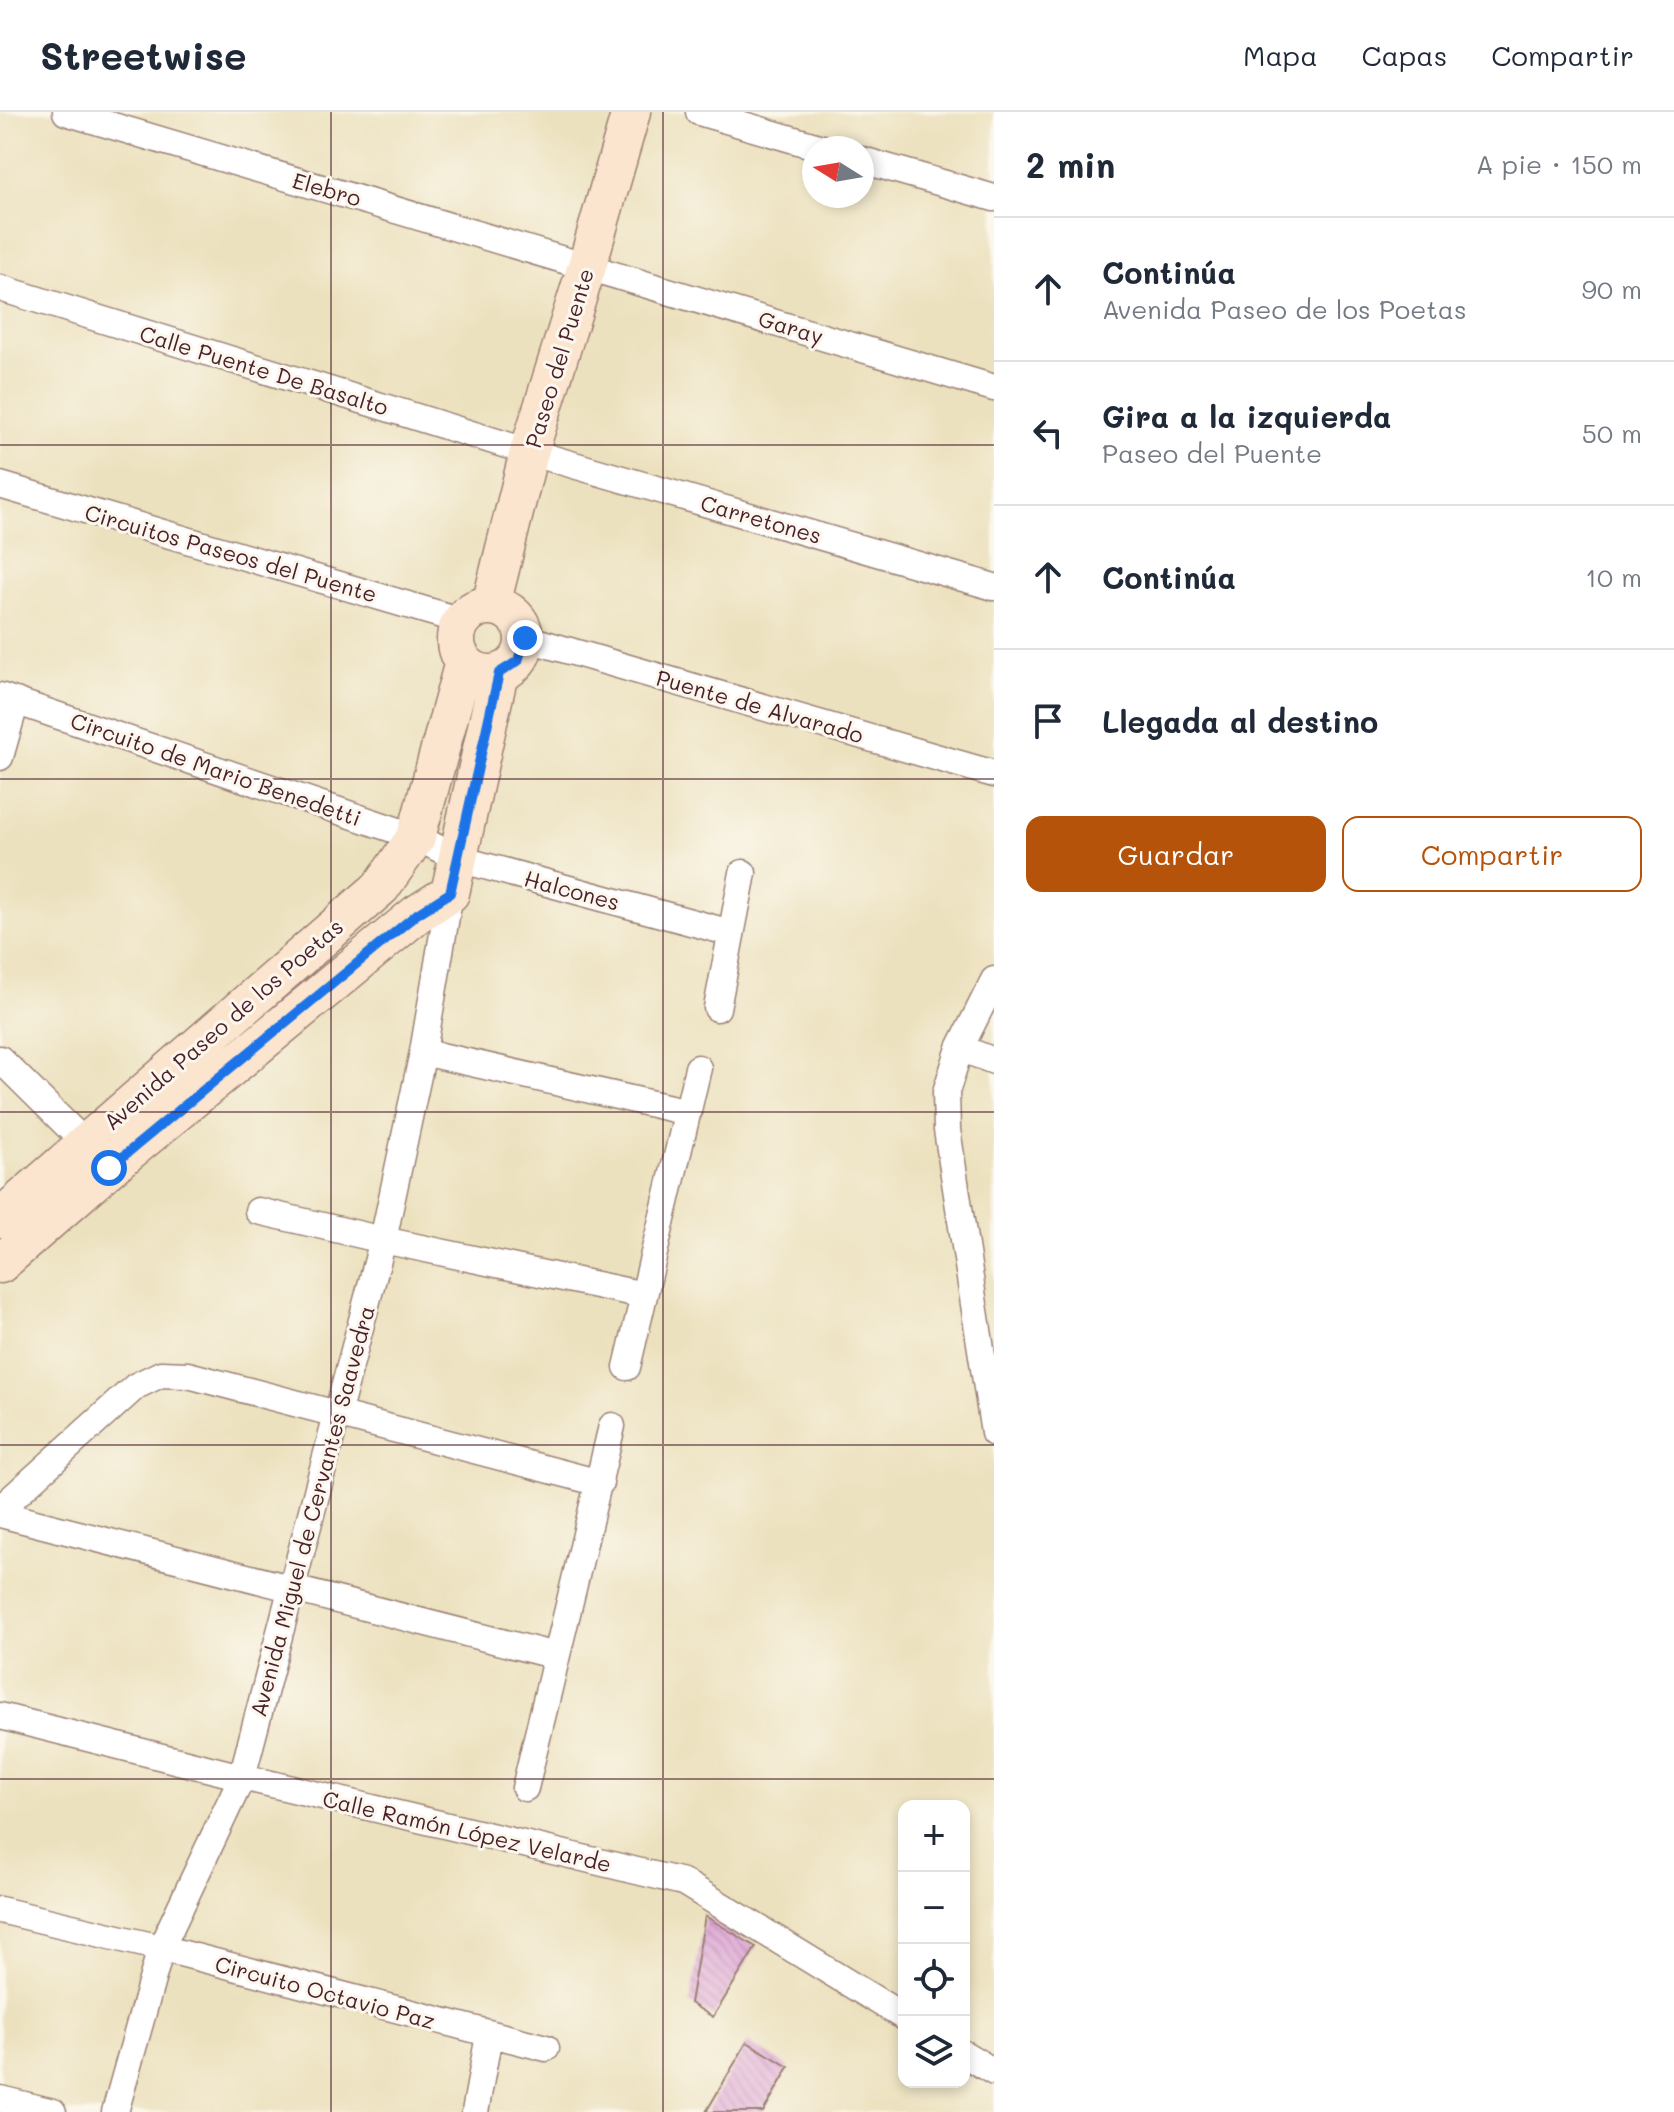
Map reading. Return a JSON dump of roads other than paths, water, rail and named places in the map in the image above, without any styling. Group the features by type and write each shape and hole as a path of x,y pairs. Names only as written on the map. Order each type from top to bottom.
{"street":[{"name":"Elebro","path":"66,112 587,266"},
{"name":"Paseo del Puente","path":"477,613 587,266 631,112"},
{"path":"699,112 802,142"},
{"path":"874,163 994,198"},
{"name":"Garay","path":"587,266 994,388"},
{"name":"Calle Puente De Basalto","path":"0,288 529,452"},
{"name":"Carretones","path":"529,452 994,587"},
{"name":"Circuitos Paseos del Puente","path":"0,485 477,613"},
{"path":"477,613 515,615 525,638 518,661 482,668 456,642 477,613"},
{"name":"Puente de Alvarado","path":"525,638 994,774"},
{"path":"409,846 482,668"},
{"path":"454,876 482,668"},
{"name":"Circuito de Mario Benedetti","path":"0,757 8,698 409,846"},
{"name":"Halcones","path":"409,846 454,876 731,933"},
{"name":"Avenida Paseo de los Poetas","path":"0,1264 98,1156 381,887 409,846"},
{"path":"717,1008 743,873"},
{"name":"Avenida Paseo de los Poetas","path":"0,1218 98,1156 417,914 454,876"},
{"name":"Avenida Miguel de Cervantes Saavedra","path":"115,2112 161,1948 242,1777 383,1240 423,1052 454,876"},
{"path":"381,887 417,914"},
{"path":"994,980 960,1048 946,1092 947,1130 994,1433"},
{"path":"960,1048 994,1061"},
{"path":"423,1052 688,1112"},
{"path":"0,1059 98,1156"},
{"path":"627,1367 698,1068"},
{"path":"258,1211 644,1295"},
{"path":"0,1511 136,1386 161,1374 188,1375 600,1483"},
{"path":"525,1788 612,1426"},
{"path":"0,1511 556,1656"},
{"name":"Calle Ramón López Velarde","path":"0,1716 683,1882 902,2016"},
{"name":"Circuito Octavio Paz","path":"0,1910 161,1948 546,2048"},
{"path":"475,2112 489,2035"},
{"path":"970,2058 994,2072"},
{"path":"0,2099 53,2112"}]}
